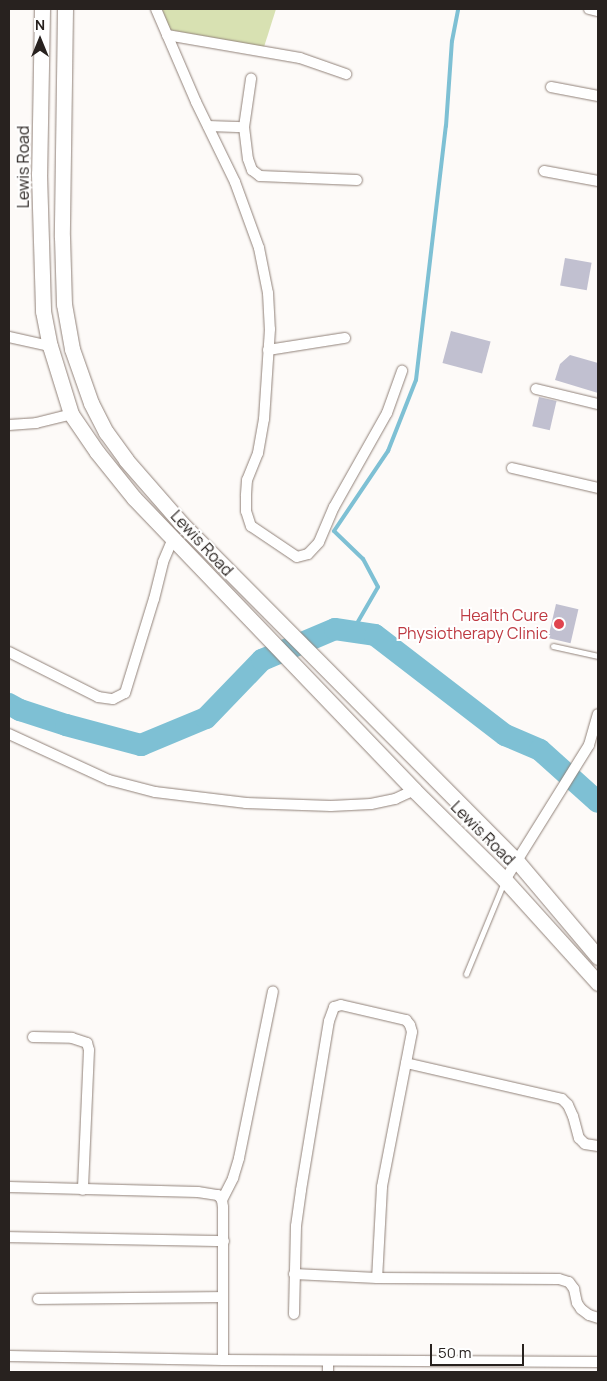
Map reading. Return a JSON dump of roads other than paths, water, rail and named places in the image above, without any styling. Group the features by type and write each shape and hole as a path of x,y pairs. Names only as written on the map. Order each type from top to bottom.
{"main road":[{"name":"Lewis Road","path":"42,9 39,174 44,311 50,346 71,414 97,452 134,498 414,790 505,880 598,983"},
{"name":"Lewis Road","path":"65,9 62,274 67,327 91,404 121,453 200,542 516,860 598,958"},
{"path":"56,368 77,363"}],"street":[{"path":"156,9 235,182 259,248 268,293 268,350 264,419 258,453 247,480 246,511 251,526 297,556 308,554 319,542 334,507 386,413 402,371"},
{"path":"590,9 598,11"},
{"path":"167,35 300,58 346,74"},
{"path":"251,79 244,127 248,159 252,170 260,176 357,180"},
{"path":"551,87 598,96"},
{"path":"208,126 244,127"},
{"path":"544,171 598,181"},
{"path":"9,337 50,346"},
{"path":"268,350 345,338"},
{"path":"536,389 598,404"},
{"path":"9,425 36,423 71,414"},
{"path":"512,468 598,488"},
{"path":"9,652 98,697 113,699 125,693 152,608 163,562 172,538"},
{"path":"505,880 589,745 598,714"},
{"path":"9,734 109,780 155,792 246,803 331,806 371,804 394,799 414,790"},
{"path":"223,1360 224,1240 222,1200 233,1178 239,1158 273,991"},
{"path":"294,1314 294,1274 301,1190 329,1021 334,1007 341,1005 406,1020 412,1032 382,1187 377,1278"},
{"path":"32,1036 72,1038 87,1043 89,1050 83,1190"},
{"path":"406,1063 562,1099 568,1105 573,1116 578,1138 584,1144 598,1146"},
{"path":"9,1187 209,1192 218,1194 222,1200"},
{"path":"9,1237 224,1240"},
{"path":"294,1274 377,1278 559,1279 569,1282 574,1289 581,1309 589,1316 598,1318"},
{"path":"38,1298 223,1297"},
{"path":"9,1356 223,1360 598,1362"},
{"path":"328,1361 328,1372"}],"lane":[{"path":"553,646 598,656"},
{"path":"466,974 505,880"}],"waterway":[{"path":"352,632 378,587 363,559 334,531 388,451 416,380 446,126 452,41 458,9"},
{"path":"9,704 20,710 66,725 141,745 206,718 262,660 335,629 375,635 505,735 540,750 598,802"}],"place":[{"name":"Health Cure Physiotherapy Clinic","path":"559,624"}]}
